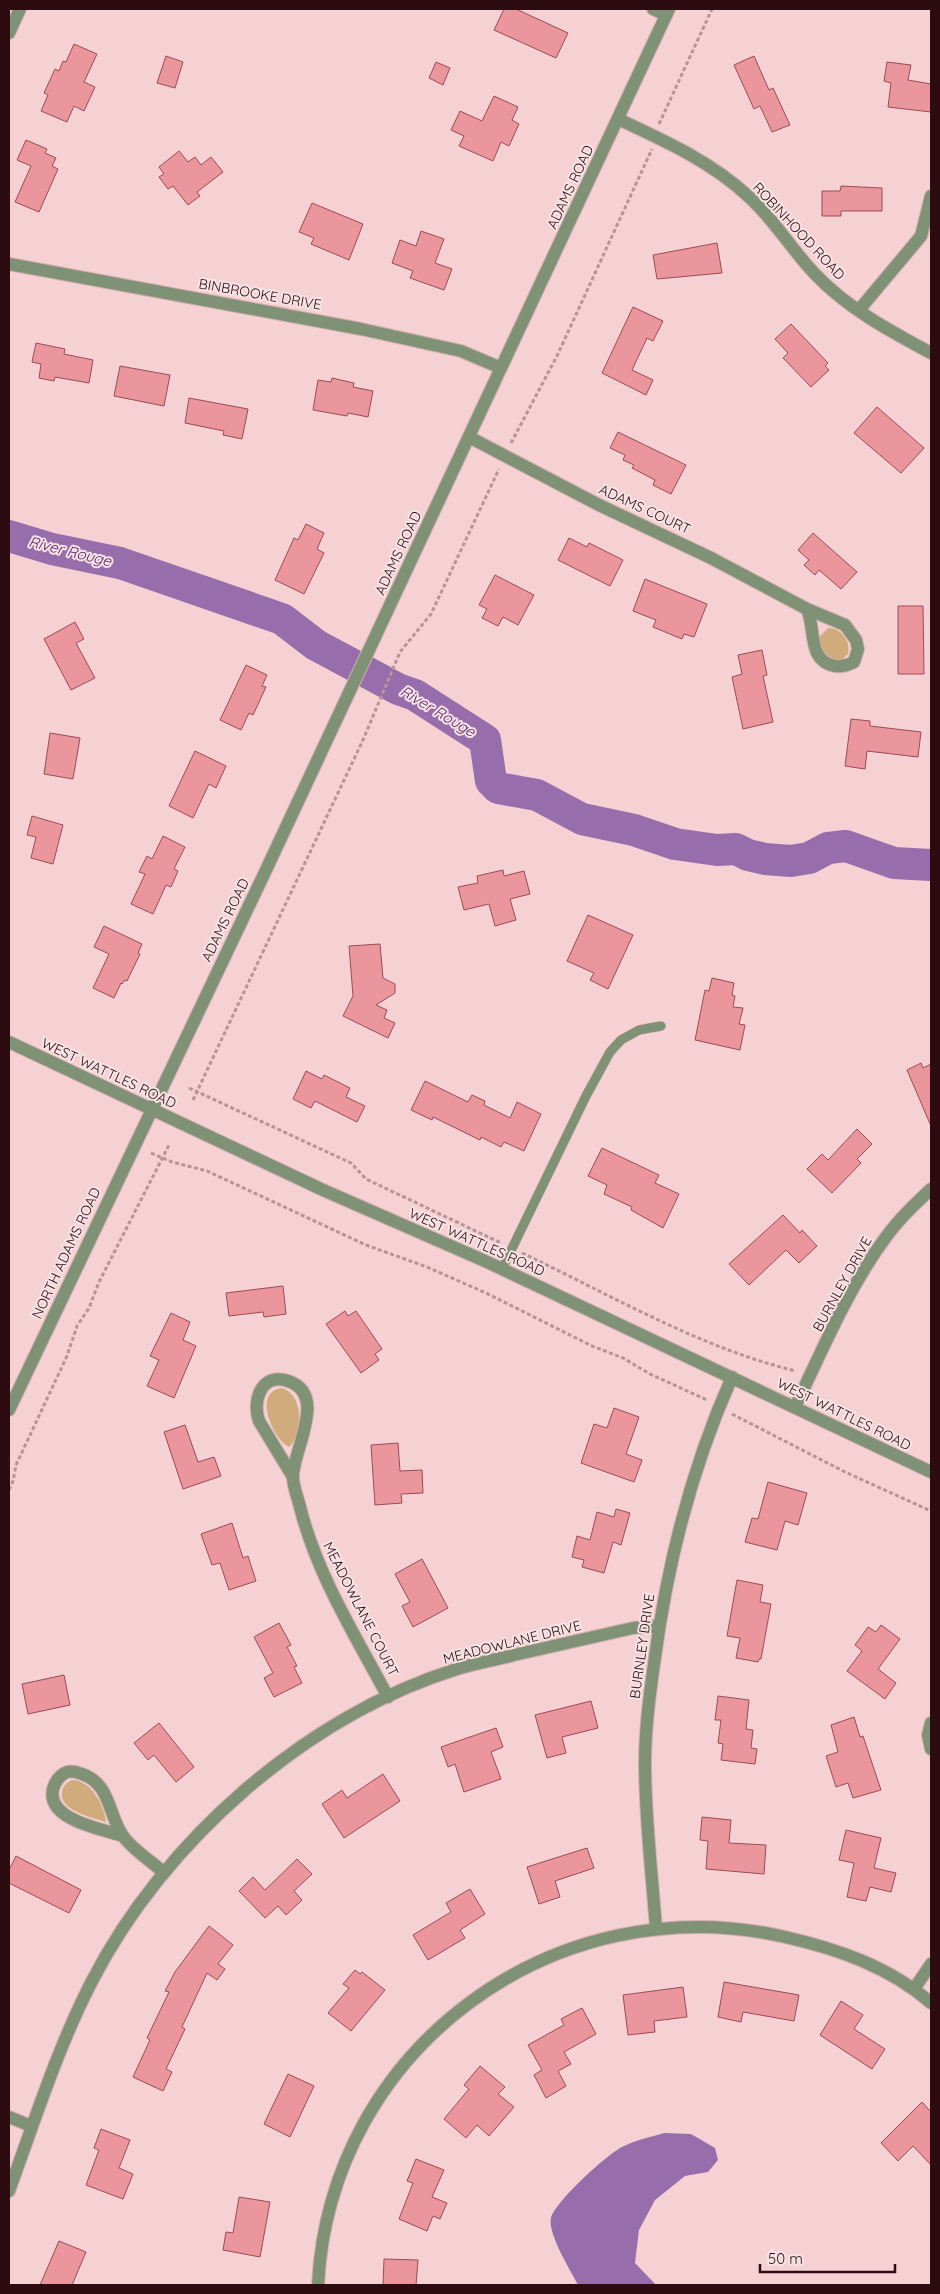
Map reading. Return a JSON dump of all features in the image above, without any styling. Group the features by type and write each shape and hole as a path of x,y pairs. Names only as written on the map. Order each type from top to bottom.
{"street":[{"path":"9,33 20,9"},
{"path":"653,9 668,12"},
{"name":"ADAMS ROAD","path":"151,1109 668,12"},
{"name":"ROBINHOOD ROAD","path":"618,119 678,147 714,168 763,211 815,274 859,310 931,353"},
{"path":"859,310 926,234 931,196"},
{"name":"BINBROOKE DRIVE","path":"9,264 361,328 461,351 501,368"},
{"name":"ADAMS COURT","path":"469,437 542,476 711,558 807,609 845,625 851,632 858,649 854,662 840,667 831,665 819,658 814,644 812,620 807,609"},
{"name":"WEST WATTLES ROAD","path":"9,1042 323,1190 502,1269 931,1472"},
{"name":"NORTH ADAMS ROAD","path":"9,1410 151,1109"},
{"name":"BURNLEY DRIVE","path":"795,1407 836,1321 877,1250 908,1210 931,1189"},
{"name":"BURNLEY DRIVE","path":"656,1929 645,1763 649,1701 659,1626 679,1526 710,1430 732,1377"},
{"name":"MEADOWLANE COURT","path":"293,1477 301,1446 308,1405 305,1396 294,1383 287,1380 274,1380 267,1383 258,1392 256,1412 259,1421 293,1477 302,1515 318,1562 388,1696"},
{"name":"MEADOWLANE DRIVE","path":"9,2191 52,2066 92,1980 122,1929 163,1872 206,1826 267,1772 310,1741 388,1696 458,1669 633,1628 659,1626"},
{"path":"931,1723 928,1735 931,1749"},
{"path":"123,1836 108,1798 100,1786 91,1778 76,1772 69,1772 58,1778 52,1792 53,1801 62,1814 88,1825 123,1836 163,1872"},
{"path":"318,2285 328,2218 352,2147 381,2096 403,2064 424,2040 469,2002 507,1978 540,1962 590,1943 656,1929 684,1927 730,1928 799,1940 863,1961 892,1975 931,2003"},
{"path":"914,1989 931,1964"},
{"path":"9,2117 31,2126"}],"lane":[{"path":"502,1269 586,1096 610,1052 621,1040 639,1030 661,1026"}],"path":[{"path":"658,127 712,9"},
{"path":"508,450 557,356 653,145"},
{"path":"192,1100 363,740 400,652 431,614 501,464"},
{"path":"189,1088 351,1163 366,1179 706,1341 749,1358 811,1374"},
{"path":"9,1490 16,1465 68,1356 77,1326 164,1159 169,1145"},
{"path":"151,1153 164,1159 207,1171 366,1245 486,1293 708,1401"},
{"path":"730,1414 845,1472 931,1511"}],"shaded area":[{"path":"828,628 841,633 848,644 848,654 842,660 833,660 822,651 819,637"},
{"path":"282,1388 289,1392 298,1406 299,1424 294,1441 289,1447 277,1435 268,1416 268,1398 273,1391"},
{"path":"72,1780 79,1781 91,1789 103,1808 106,1822 78,1812 65,1804 62,1792 66,1784"},
{"path":"664,2133 691,2134 715,2148 718,2160 708,2172 685,2176 655,2200 639,2230 635,2263 656,2285 578,2285 560,2252 553,2233 551,2218 572,2190 616,2150 633,2142"}],"building":[{"path":"504,9 516,9 568,33 556,58 494,30"},
{"path":"74,44 97,54 84,82 95,87 84,111 74,106 67,122 41,111 48,95 44,93 55,69 59,71 63,61 66,62"},
{"path":"166,56 183,62 175,88 157,83"},
{"path":"754,56 769,90 773,88 790,125 772,132 760,106 754,109 734,65"},
{"path":"436,62 450,68 443,85 429,78"},
{"path":"887,62 911,65 908,80 931,84 931,112 888,107 891,83 884,81"},
{"path":"494,96 518,107 512,120 519,124 509,146 501,142 493,161 459,146 464,136 451,130 460,111 482,121"},
{"path":"26,140 47,149 45,153 56,158 52,166 58,169 39,212 15,202 31,166 17,160"},
{"path":"179,151 188,162 195,157 201,165 211,157 223,172 197,192 200,196 188,205 173,186 168,189 159,177 164,174 159,167"},
{"path":"841,186 882,188 882,211 841,211 841,216 822,216 822,191 840,191"},
{"path":"312,203 363,224 349,260 311,244 314,238 299,232"},
{"path":"421,231 444,239 435,263 452,269 444,290 410,278 413,271 392,263 400,240 416,246"},
{"path":"717,243 722,273 657,279 653,255"},
{"path":"633,307 663,321 653,341 647,338 632,370 653,380 646,395 602,373"},
{"path":"791,324 828,363 825,366 829,370 811,387 783,358 788,353 775,339"},
{"path":"36,343 65,349 64,354 93,360 89,383 55,377 54,381 39,378 41,364 32,362"},
{"path":"120,366 170,375 164,406 114,396"},
{"path":"332,378 354,383 353,387 373,391 368,417 348,413 347,416 313,410 318,380 331,382"},
{"path":"189,398 248,409 242,439 223,435 224,431 185,423"},
{"path":"877,407 924,448 901,473 854,433"},
{"path":"618,432 686,465 671,494 653,485 655,480 632,468 634,465 623,460 625,455 610,448"},
{"path":"306,524 324,533 317,549 324,553 304,594 275,580 294,538 298,540"},
{"path":"813,533 857,572 841,589 819,570 815,575 804,565 809,560 798,550"},
{"path":"569,538 587,547 589,543 623,560 610,586 558,560"},
{"path":"495,575 534,595 518,625 503,617 498,626 482,618 487,609 479,605"},
{"path":"645,579 707,604 694,637 684,634 682,639 653,627 656,620 633,611"},
{"path":"898,606 923,606 924,674 898,674"},
{"path":"75,622 84,639 76,643 95,678 71,690 44,639"},
{"path":"762,650 767,675 763,676 773,722 743,729 732,677 742,674 738,655"},
{"path":"246,665 267,675 262,686 266,687 253,715 249,713 241,730 220,720"},
{"path":"851,719 870,721 870,726 921,732 918,757 867,751 865,769 845,766"},
{"path":"50,733 80,738 73,779 44,774"},
{"path":"195,751 226,766 216,788 209,784 193,818 169,806"},
{"path":"32,816 63,825 53,864 31,858 36,837 27,835"},
{"path":"163,836 185,847 174,869 178,871 171,887 166,885 153,914 131,904 145,874 139,872 147,856 152,859"},
{"path":"503,870 504,876 524,871 530,894 510,899 516,920 495,926 489,904 464,910 458,887 478,883 477,876"},
{"path":"588,915 633,935 608,989 590,980 594,973 567,961"},
{"path":"104,926 142,944 138,953 140,954 127,981 125,980 121,983 114,998 93,988 109,954 94,947"},
{"path":"380,944 383,978 395,984 395,993 376,1005 387,1010 384,1018 395,1023 388,1038 343,1016 353,996 349,946"},
{"path":"712,978 734,983 732,995 735,996 733,1007 743,1008 739,1024 745,1025 740,1050 695,1040 705,990 709,991"},
{"path":"921,1063 923,1068 931,1064 931,1126 907,1070"},
{"path":"306,1071 322,1079 324,1075 350,1088 346,1097 365,1106 357,1122 315,1101 311,1108 293,1099"},
{"path":"425,1081 468,1102 472,1095 485,1101 484,1105 510,1118 517,1102 541,1114 524,1151 504,1142 501,1147 481,1137 480,1140 433,1117 432,1120 411,1110"},
{"path":"857,1129 872,1144 857,1159 861,1163 832,1193 807,1169 822,1154 828,1160"},
{"path":"602,1148 659,1175 655,1183 679,1194 663,1228 631,1210 632,1207 604,1194 607,1185 588,1176"},
{"path":"783,1215 800,1233 802,1230 817,1246 799,1263 786,1250 749,1285 729,1264"},
{"path":"283,1286 286,1314 264,1317 263,1312 229,1316 226,1293"},
{"path":"345,1311 348,1316 356,1311 382,1349 375,1354 379,1360 361,1373 326,1324"},
{"path":"171,1313 190,1322 183,1340 196,1346 174,1398 147,1386 159,1360 150,1356"},
{"path":"614,1408 639,1417 626,1454 642,1460 634,1482 581,1463 594,1424 607,1428"},
{"path":"185,1425 198,1462 214,1457 221,1476 183,1489 164,1432"},
{"path":"398,1443 400,1471 422,1470 423,1493 401,1494 402,1503 375,1505 371,1445"},
{"path":"768,1482 807,1493 798,1525 785,1521 777,1550 745,1542 752,1518 758,1519"},
{"path":"616,1509 630,1513 621,1545 613,1542 604,1573 582,1567 584,1560 572,1557 577,1536 590,1540 597,1512 614,1517"},
{"path":"232,1523 243,1558 248,1556 256,1581 229,1590 220,1563 212,1565 201,1534"},
{"path":"422,1559 448,1608 413,1627 402,1606 410,1602 395,1574"},
{"path":"737,1580 763,1585 760,1602 771,1604 761,1659 758,1662 736,1658 740,1638 727,1636"},
{"path":"279,1623 291,1645 287,1647 297,1666 294,1667 302,1683 274,1697 264,1678 273,1673 254,1637"},
{"path":"881,1625 900,1639 878,1669 896,1683 885,1699 847,1671 862,1651 855,1645 868,1627 876,1632"},
{"path":"64,1675 70,1705 28,1714 22,1684"},
{"path":"718,1696 749,1700 746,1729 753,1730 751,1748 757,1749 755,1764 721,1760 723,1744 718,1743 721,1720 715,1720"},
{"path":"591,1701 598,1728 562,1737 566,1753 547,1758 535,1715"},
{"path":"854,1717 860,1737 863,1736 881,1790 853,1798 848,1783 836,1787 826,1756 838,1752 831,1725"},
{"path":"159,1723 194,1767 176,1782 154,1755 148,1760 134,1743"},
{"path":"496,1728 503,1747 491,1752 501,1779 464,1792 455,1764 448,1767 441,1747"},
{"path":"383,1774 400,1801 344,1838 322,1804 342,1790 347,1798"},
{"path":"702,1817 731,1820 729,1843 766,1845 764,1874 706,1869 708,1841 700,1840"},
{"path":"846,1830 881,1838 874,1868 896,1873 891,1892 870,1887 866,1901 847,1897 854,1863 839,1860"},
{"path":"587,1848 594,1868 555,1881 560,1897 539,1904 527,1867"},
{"path":"16,1856 81,1890 69,1913 9,1883 9,1870"},
{"path":"297,1859 312,1874 294,1891 302,1900 286,1915 278,1906 265,1918 239,1891 253,1877 265,1890"},
{"path":"470,1889 485,1914 460,1930 465,1938 428,1960 413,1935 451,1912 446,1903"},
{"path":"209,1926 233,1945 218,1964 225,1969 217,1980 207,1973 182,2027 185,2029 166,2069 172,2072 163,2091 133,2077 150,2040 147,2038 169,1992 165,1991 175,1972"},
{"path":"355,1970 360,1974 362,1972 385,1990 351,2031 328,2013 349,1988 343,1984"},
{"path":"724,1982 799,1995 794,2021 743,2012 741,2022 718,2017"},
{"path":"683,1987 687,2017 654,2021 655,2032 628,2035 623,1995"},
{"path":"841,2001 863,2015 854,2029 885,2049 872,2069 820,2035"},
{"path":"582,2008 596,2034 564,2052 571,2064 558,2071 566,2086 546,2098 534,2075 542,2070 528,2045 564,2025 561,2019"},
{"path":"480,2066 505,2087 498,2094 514,2107 489,2136 477,2125 466,2138 444,2119 469,2089 464,2085"},
{"path":"288,2074 314,2086 290,2137 264,2124"},
{"path":"922,2102 931,2112 931,2165 913,2146 898,2161 881,2143"},
{"path":"101,2129 130,2140 119,2168 133,2174 123,2199 86,2185 99,2150 94,2148"},
{"path":"416,2159 444,2170 432,2197 447,2203 440,2219 433,2216 427,2231 399,2219 413,2183 407,2181"},
{"path":"239,2197 270,2202 260,2257 223,2250 226,2232 233,2233"},
{"path":"59,2241 86,2252 72,2285 40,2285"},
{"path":"384,2259 418,2260 416,2285 383,2285"}],"waterway":[{"name":"River Rouge","path":"9,536 52,549 120,563 282,619 316,645 398,689 415,695 485,740 491,781 498,788 537,795 582,819 634,830 675,844 717,850 736,849 748,855 765,859 791,861 809,858 828,848 846,846 894,863 931,865"}]}
